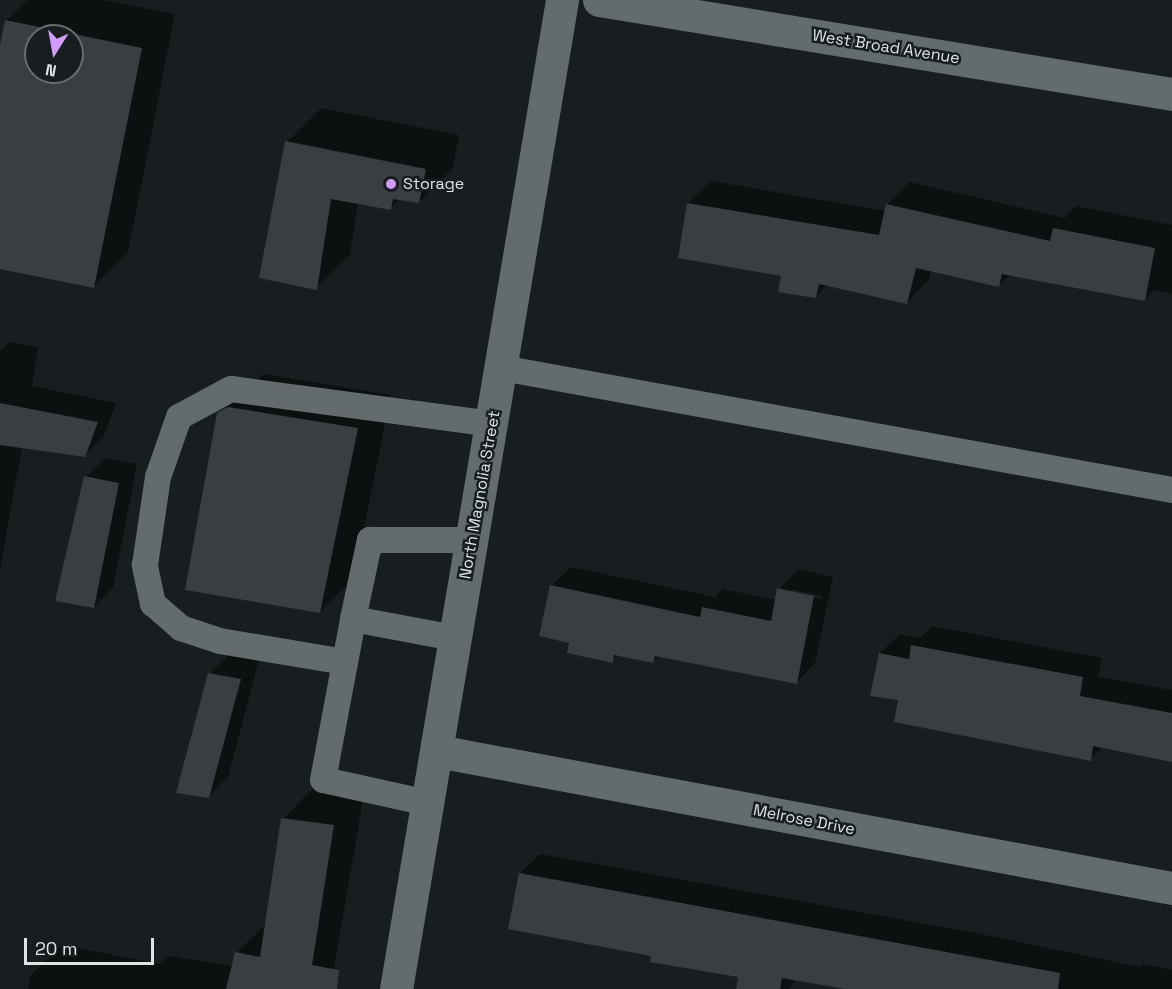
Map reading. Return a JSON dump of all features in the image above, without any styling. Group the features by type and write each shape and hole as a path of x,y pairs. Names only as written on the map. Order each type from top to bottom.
{"street":[{"name":"North Magnolia Street","path":"396,989 502,368 519,242 562,0"},
{"name":"West Broad Avenue","path":"600,0 1172,94"},
{"name":"Melrose Drive","path":"436,751 1172,888"}],"lane":[{"path":"502,368 1172,490"},
{"path":"345,662 220,641 181,628 153,604 145,565 158,477 178,417 231,389 492,424"},
{"path":"428,803 323,780 370,540 472,540"},
{"path":"353,620 455,638"}],"building":[{"path":"5,20 25,24 24,84 84,84 84,36 142,48 94,288 0,269 0,45"},
{"path":"285,141 426,169 419,203 393,199 391,210 331,199 317,290 259,278"},
{"path":"687,203 879,235 886,204 1050,241 1053,228 1155,248 1145,301 1002,274 999,287 916,268 907,304 819,284 816,298 778,292 781,276 678,258"},
{"path":"0,403 98,422 85,457 0,445"},
{"path":"228,407 358,428 320,613 185,590 217,413"},
{"path":"84,476 119,483 94,608 55,601"},
{"path":"550,585 700,617 702,607 771,621 777,588 814,596 797,684 655,656 653,663 614,655 613,663 567,653 569,643 539,636"},
{"path":"911,645 1083,677 1080,696 1172,713 1172,762 1093,746 1091,761 894,722 898,700 870,696 879,653 909,659"},
{"path":"208,673 241,679 209,798 176,793"},
{"path":"281,818 334,825 312,965 339,970 337,989 226,989 235,952 260,957"},
{"path":"519,873 1060,973 1058,989 845,989 782,978 780,989 736,989 738,977 650,962 651,956 508,929"}],"place":[{"name":"Storage","path":"391,184"}]}
